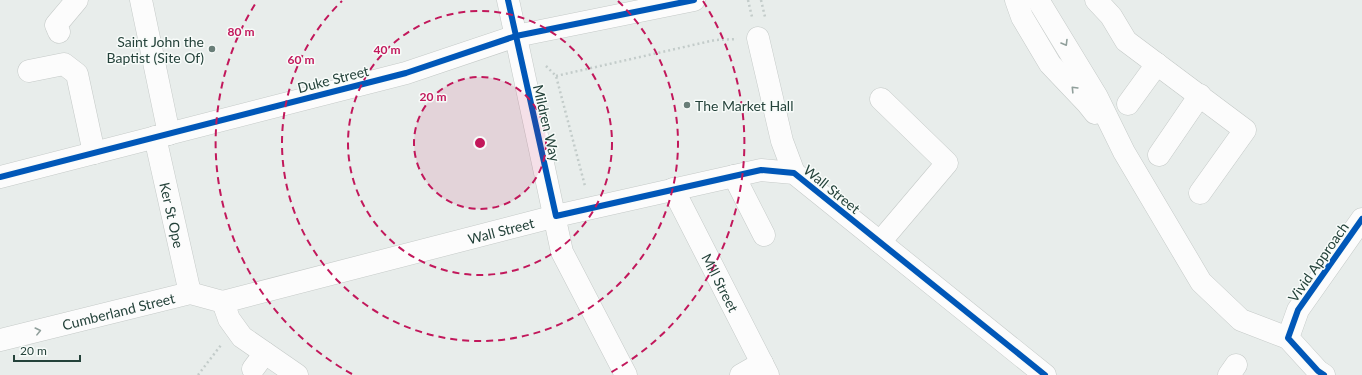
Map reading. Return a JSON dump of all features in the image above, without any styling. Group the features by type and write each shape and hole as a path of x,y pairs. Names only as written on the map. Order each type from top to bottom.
{"street":[{"path":"59,32 56,25 77,0"},
{"name":"Ker St Ope","path":"141,0 162,136 190,293"},
{"name":"Mildren Way","path":"508,0 556,216 562,252 626,375"},
{"name":"Duke Street","path":"0,177 406,73 516,36 662,4 694,0"},
{"path":"1016,0 1022,17 1050,64 1087,103 1124,152"},
{"path":"1038,0 1097,97 1124,152 1201,282 1242,320 1288,338 1318,371 1324,375"},
{"path":"1096,0 1111,16 1126,40 1245,130 1200,193"},
{"path":"758,38 782,141 794,173"},
{"path":"29,71 64,64 77,74 94,153"},
{"path":"1128,104 1157,64"},
{"path":"1159,154 1200,96"},
{"path":"880,242 947,163 881,99"},
{"name":"Wall Street","path":"223,302 556,216 761,170 794,173 1045,375"},
{"path":"734,176 764,235"},
{"name":"Mill Street","path":"673,189 765,369"},
{"name":"Vivid Approach","path":"1288,338 1298,310 1362,219"},
{"path":"190,293 223,302 229,319 259,361 297,375"},
{"name":"Cumberland Street","path":"0,340 190,293"},
{"path":"740,375 765,369"}],"path":[{"path":"591,208 556,76 715,40"},
{"path":"198,375 235,327"}],"cycle path":[{"path":"508,0 556,216 761,170 794,173 1045,375"},
{"path":"0,177 406,73 516,36 694,0"},
{"path":"1324,375 1318,371 1288,338 1298,310 1362,219"}],"place":[{"name":"Saint John the Baptist (Site Of)","path":"212,49"},
{"name":"The Market Hall","path":"687,105"}]}
